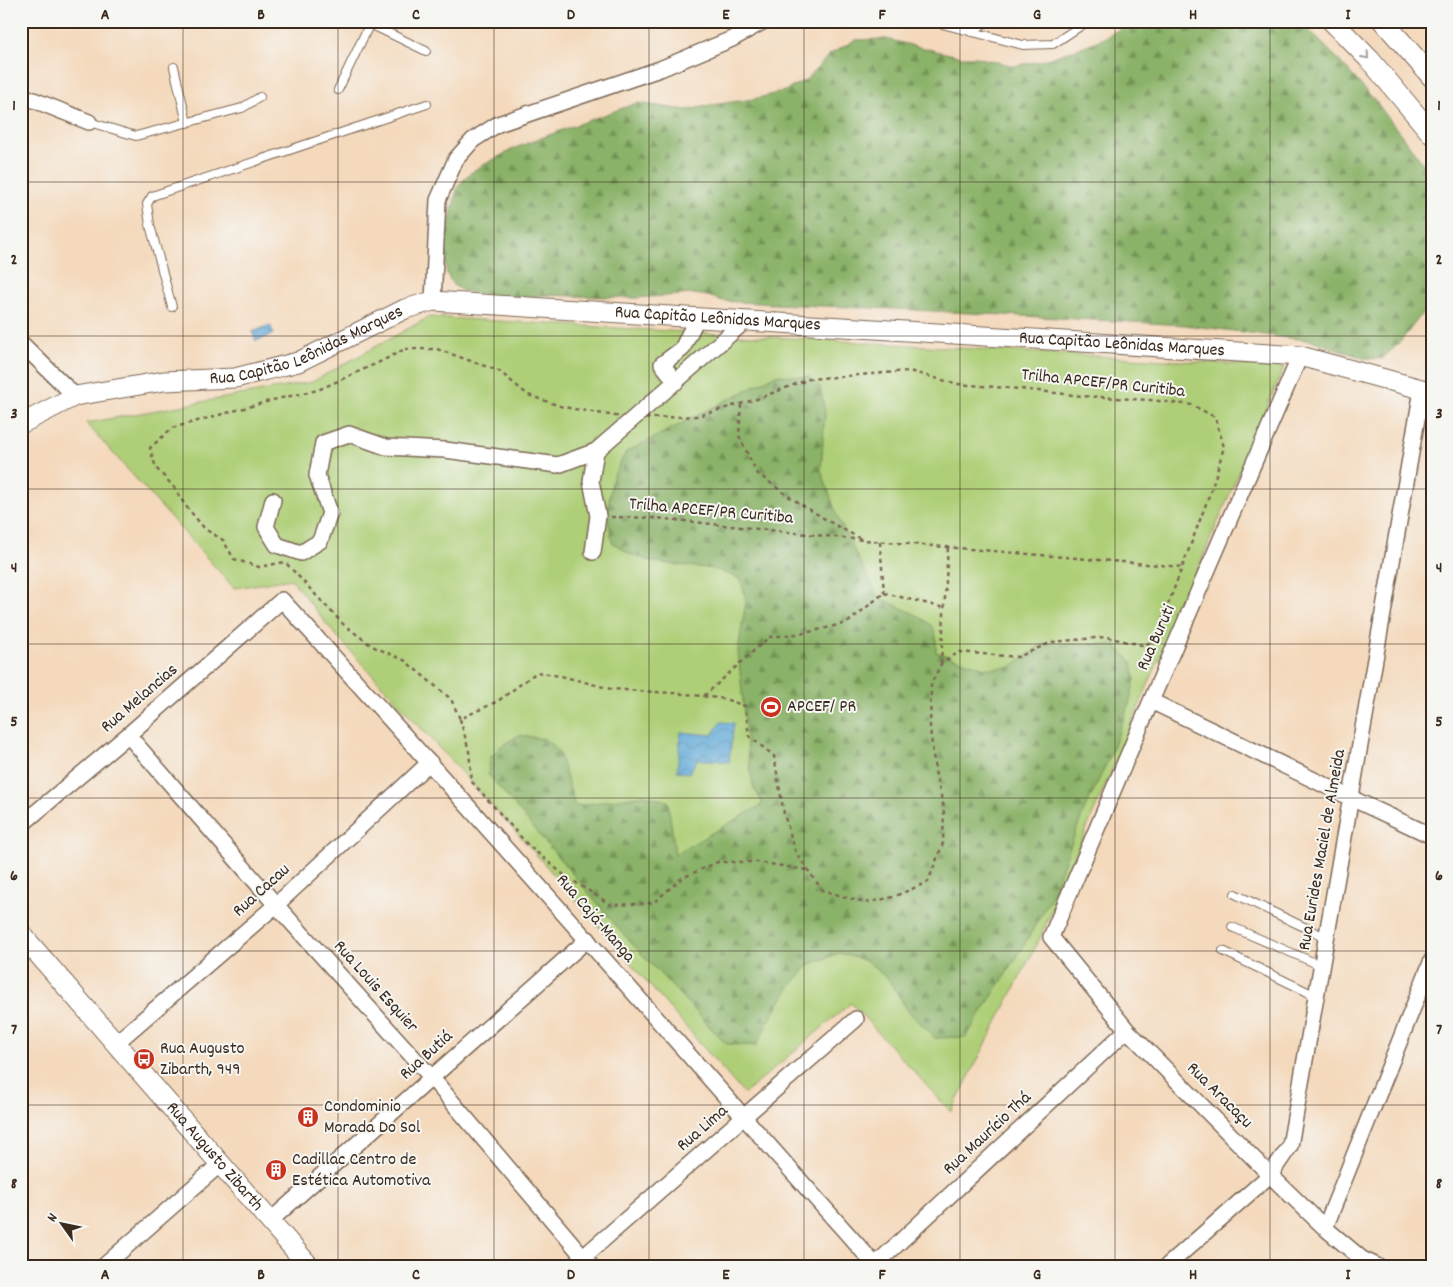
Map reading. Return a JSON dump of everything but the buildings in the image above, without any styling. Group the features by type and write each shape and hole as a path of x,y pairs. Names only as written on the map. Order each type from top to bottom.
{"main road":[{"path":"1332,21 1370,60 1432,134"},
{"path":"1383,21 1432,77"},
{"name":"Rua Augusto Zibarth","path":"21,934 309,1266"}],"street":[{"path":"433,302 438,200 456,159 473,140 498,124 660,69 732,39 764,21"},
{"path":"21,95 89,122"},
{"name":"Rua Capitão Leônidas Marques","path":"21,424 75,396 164,381 235,378 298,362 405,309 433,302 1300,356 1427,391"},
{"path":"676,382 662,364 682,349 697,318"},
{"path":"274,500 266,528 277,545 301,553 320,541 330,513 317,475 323,443 349,434 386,447 445,450 558,465 596,451 696,366 745,321"},
{"path":"21,342 75,396"},
{"path":"682,349 696,366"},
{"name":"Rua Buruti","path":"1051,937 1300,356"},
{"name":"Rua Eurides Maciel de Almeida","path":"1167,1266 1270,1175 1290,1146 1351,798 1427,391"},
{"path":"593,552 598,516 591,481 596,451"},
{"name":"Rua Melancias","path":"21,825 128,735 282,600"},
{"name":"Rua Cajá-Manga","path":"282,600 588,939 743,1118 875,1265"},
{"path":"1151,701 1432,836"},
{"name":"Rua Louis Esquier","path":"128,735 276,905 431,1077 582,1263"},
{"name":"Rua Cacau","path":"116,1043 276,905 430,762"},
{"name":"Rua Aracaçu","path":"1051,937 1127,1030 1270,1175 1324,1228 1362,1259 1377,1266"},
{"name":"Rua Butiá","path":"270,1222 588,939"},
{"path":"1324,1228 1432,960"},
{"name":"Rua Lima","path":"582,1263 856,1019"},
{"name":"Rua Maurício Thá","path":"875,1265 1127,1030"},
{"path":"104,1266 220,1164"}],"lane":[{"path":"940,21 942,24 1023,45 1052,44 1085,23"},
{"path":"971,32 988,21"},
{"path":"338,90 371,23 426,51"},
{"path":"174,67 187,123"},
{"path":"89,122 136,136 242,108 260,98"},
{"path":"172,307 150,225 147,204 152,196 427,104"},
{"path":"1235,894 1326,938"},
{"path":"1232,927 1322,966"},
{"path":"1223,950 1316,996"}],"path":[{"name":"Trilha APCEF/PR Curitiba","path":"808,870 757,862 718,862 682,878 653,903 611,905 564,875 528,845 472,782 469,751 460,720 451,699 404,660 372,646 343,624 285,562 259,567 234,559 224,540 204,529 173,486 156,468 150,448 172,428 277,399 318,390 405,349 437,348 499,371 528,395 563,407 633,419 698,416 741,404 809,379 909,371 957,384 1192,405 1215,417 1224,447 1212,488 1154,642 1142,645 1106,636 1052,642 1018,657 959,652 941,664"},
{"name":"Trilha APCEF/PR Curitiba","path":"741,404 739,436 758,473 788,496 862,540"},
{"name":"Trilha APCEF/PR Curitiba","path":"598,516 656,518 862,540"},
{"path":"862,540 1182,567"},
{"path":"880,542 884,593"},
{"path":"460,720 498,701 537,672 611,689 704,696 725,699 745,706 749,736 774,756 784,814 796,852 822,890 865,903 893,897 928,882 943,843 944,808 935,771 930,728 931,684 941,664 948,547"},
{"path":"704,696 769,637 804,633 847,624 884,593"},
{"path":"884,593 945,608"}],"green space":[{"path":"1134,21 1300,21 1334,55 1376,102 1432,175 1432,301 1400,342 1382,359 1363,358 1314,341 1185,325 723,301 694,294 635,298 544,295 509,298 463,291 453,285 447,274 445,244 457,188 467,176 476,169 515,148 570,127 637,103 687,110 754,99 785,91 807,79 829,55 855,40 886,39 963,57 976,57 1014,66 1041,61 1077,49 1102,39"},
{"name":"APCEF/ PR","path":"429,317 1284,367 1040,938 951,1112 851,1003 744,1094 528,845 333,632 291,579 234,588 86,423 312,382"},
{"path":"776,375 810,377 820,387 825,412 821,470 838,518 876,591 881,597 930,624 936,634 936,652 985,668 996,668 1011,667 1042,644 1114,644 1132,662 1135,679 1130,701 1110,756 1083,813 1051,897 1022,949 966,1037 935,1038 908,1011 889,980 867,961 840,953 810,964 789,988 756,1046 726,1044 624,935 488,774 491,757 500,747 519,735 545,739 559,752 575,806 644,795 668,801 675,854 763,804 753,786 748,756 738,650 746,601 741,579 714,569 653,562 630,554 612,542 607,511 613,477 626,452"}],"water":[{"path":"270,325 274,334 256,341 252,332"},
{"path":"721,722 734,723 729,762 698,759 689,773 677,771 681,732 712,735"}],"place":[{"name":"APCEF/ PR","path":"771,707"},
{"name":"Rua Augusto Zibarth, 949","path":"144,1059"},
{"name":"Condominio Morada Do Sol","path":"308,1117"},
{"name":"Cadillac Centro de Estética Automotiva","path":"276,1170"}]}
